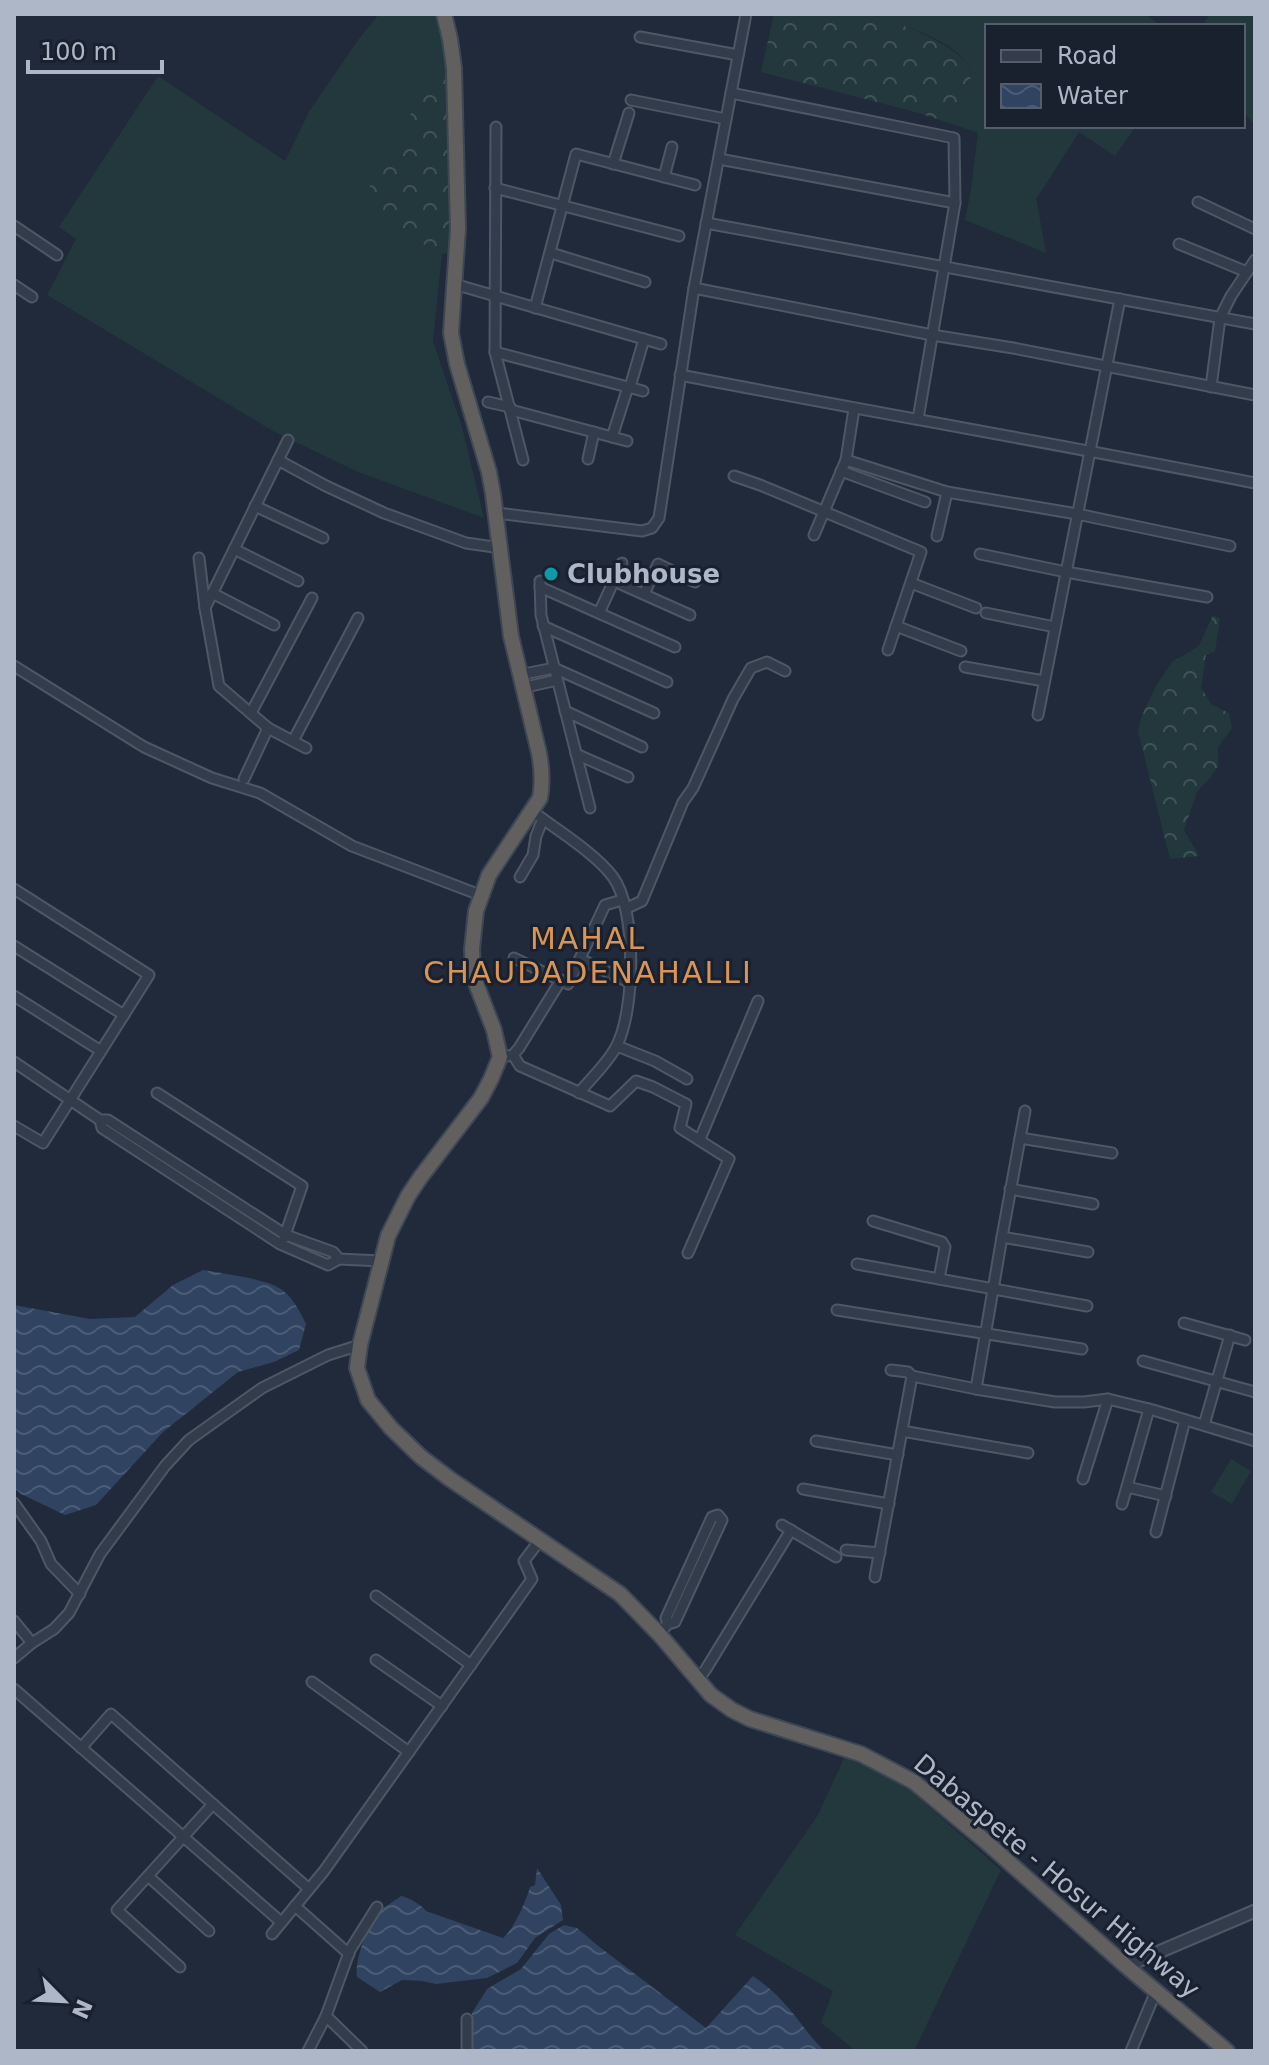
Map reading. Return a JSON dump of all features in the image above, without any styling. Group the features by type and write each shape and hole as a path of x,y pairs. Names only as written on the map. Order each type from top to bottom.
{"highway":[{"path":"444,14 454,68 458,229 451,333 489,472 497,513 511,636 543,772 538,815 489,875 476,911 473,969 506,1056"},
{"name":"Dabaspete - Hosur Highway","path":"506,1056 481,1098 408,1196 388,1236 357,1368 368,1400 421,1457 620,1594 664,1629 711,1695 750,1719 861,1754 914,1782 1227,2051"}],"street":[{"path":"497,513 642,531 652,528 659,518 694,288 746,14"},
{"path":"640,37 738,55"},
{"path":"731,93 954,138 955,203 918,419"},
{"path":"631,100 726,119"},
{"path":"613,164 629,113"},
{"path":"496,127 495,352 523,460"},
{"path":"664,177 672,147"},
{"path":"535,308 576,154 695,185"},
{"path":"719,159 955,203"},
{"path":"495,188 679,236"},
{"path":"1198,202 1255,229"},
{"path":"706,223 1255,324"},
{"path":"14,226 57,255"},
{"path":"1179,244 1247,272"},
{"path":"551,253 645,282"},
{"path":"1211,387 1220,318 1255,260"},
{"path":"454,284 661,344"},
{"path":"14,285 32,297"},
{"path":"694,288 1255,395"},
{"path":"1038,715 1120,299"},
{"path":"612,437 644,339"},
{"path":"495,352 643,391"},
{"path":"680,375 1255,483"},
{"path":"488,402 627,441"},
{"path":"814,535 846,460 854,409"},
{"path":"588,459 594,432"},
{"path":"205,608 288,440"},
{"path":"278,460 384,513 466,543 501,548"},
{"path":"846,460 947,492 1077,514 1230,546"},
{"path":"841,471 925,502"},
{"path":"734,476 921,552 888,650"},
{"path":"937,536 947,492"},
{"path":"255,506 323,538"},
{"path":"234,549 298,581"},
{"path":"980,554 1207,597"},
{"path":"199,558 219,686 268,728 306,748"},
{"path":"599,613 622,563"},
{"path":"644,594 658,564 695,582"},
{"path":"614,581 690,615"},
{"path":"911,583 976,608"},
{"path":"590,808 543,626 540,584 675,647"},
{"path":"212,593 274,625"},
{"path":"251,713 312,598"},
{"path":"986,613 1055,627"},
{"path":"293,741 358,618"},
{"path":"543,626 667,682"},
{"path":"896,626 961,651"},
{"path":"514,958 568,984 605,905 642,901 683,802 693,788 733,699 751,668 767,662 785,671"},
{"path":"14,666 144,747 212,778 260,793 352,846 480,895"},
{"path":"965,667 1044,681"},
{"path":"520,682 554,668 654,713"},
{"path":"520,682 557,680"},
{"path":"565,711 642,747"},
{"path":"244,779 268,728"},
{"path":"576,754 628,777"},
{"path":"538,815 603,865 616,880 630,933 631,983 624,1027 617,1046 579,1093"},
{"path":"520,877 533,855 538,815"},
{"path":"14,889 149,975 43,1143 14,1126"},
{"path":"14,946 124,1015"},
{"path":"580,959 631,983"},
{"path":"561,980 519,1048 506,1056 520,1066 610,1106 636,1081 686,1104 680,1128 729,1159 688,1253"},
{"path":"14,996 101,1051"},
{"path":"700,1139 758,1001"},
{"path":"617,1046 655,1061 687,1079"},
{"path":"14,1062 100,1120 108,1120 283,1240 333,1252 339,1259 381,1261"},
{"path":"157,1093 302,1186 283,1240"},
{"path":"976,1389 1025,1111"},
{"path":"1020,1138 1112,1153"},
{"path":"1010,1189 1093,1204"},
{"path":"873,1221 942,1242 945,1247 939,1279"},
{"path":"1002,1237 1088,1252"},
{"path":"857,1264 1087,1306"},
{"path":"837,1310 1082,1349"},
{"path":"1184,1323 1245,1340"},
{"path":"1204,1425 1230,1335"},
{"path":"14,1658 54,1629 69,1613 100,1554 165,1466 189,1440 262,1388 328,1355 360,1345"},
{"path":"1143,1361 1255,1392"},
{"path":"891,1370 1055,1402 1108,1399 1255,1441"},
{"path":"875,1577 912,1376"},
{"path":"1083,1479 1108,1399"},
{"path":"1122,1504 1149,1409"},
{"path":"1156,1532 1185,1420"},
{"path":"902,1431 1028,1453"},
{"path":"816,1441 898,1455"},
{"path":"1127,1487 1166,1496"},
{"path":"803,1489 889,1504"},
{"path":"14,1503 41,1541 51,1564 80,1594"},
{"path":"718,1515 722,1520 675,1622 664,1629 666,1618 712,1517 718,1515"},
{"path":"698,1680 786,1527 836,1557"},
{"path":"272,1934 324,1871 532,1579 524,1561 540,1540"},
{"path":"846,1550 880,1553"},
{"path":"376,1596 471,1665"},
{"path":"14,1621 32,1643"},
{"path":"376,1660 442,1706"},
{"path":"312,1682 409,1752"},
{"path":"14,1689 281,1922"},
{"path":"81,1748 111,1714 309,1889"},
{"path":"180,1967 117,1910 213,1804"},
{"path":"148,1876 209,1931"},
{"path":"295,1906 349,1954"},
{"path":"308,2051 326,2016 349,1954 377,1907"},
{"path":"1126,1966 1255,1911"},
{"path":"1131,2051 1156,1991"},
{"path":"326,2016 362,2051"},
{"path":"467,2019 467,2051"}],"green space":[{"path":"379,14 437,14 445,53 358,209 442,254 433,341 462,427 484,518 358,472 273,431 47,295 76,239 59,227 158,76 285,161 310,110"},
{"path":"774,14 868,14 939,42 962,58 970,73 968,97 958,126 761,72"},
{"path":"871,14 1145,14 1158,24 985,24 985,128 1135,128 1115,156 1079,132 1036,197 1046,253 965,220 978,133 958,126 968,96 970,73 961,56 924,34"},
{"path":"1210,14 1255,14 1255,126 1245,114 1245,24 1203,24"},
{"path":"445,53 449,126 449,253 442,254 357,209"},
{"path":"1213,615 1220,619 1215,652 1206,654 1201,687 1211,704 1229,713 1232,728 1218,747 1218,767 1197,792 1184,830 1199,856 1170,859 1138,731 1156,686 1172,662 1199,646"},
{"path":"1231,1459 1251,1471 1232,1504 1211,1492"},
{"path":"846,1754 911,1791 1001,1870 914,2051 856,2051 821,2023 833,1991 735,1935 818,1815"}],"water":[{"path":"203,1270 254,1279 284,1291 306,1324 299,1350 274,1362 238,1372 163,1432 96,1505 65,1515 21,1494 14,1488 14,1305 90,1319 135,1317 173,1285"},
{"path":"537,1868 561,1905 563,1920 535,1938 517,1963 487,1978 436,1984 402,1980 380,1992 357,1977 360,1952 375,1916 401,1896 426,1911 503,1938 523,1907 530,1887 535,1885"},
{"path":"564,1925 577,1928 706,2028 753,1976 778,1996 825,2051 470,2051 472,2013 487,1989 521,1969 549,1934"}],"place":[{"name":"Clubhouse","path":"551,574"}],"district":[{"name":"MAHAL CHAUDADENAHALLI","path":"588,956"}]}
